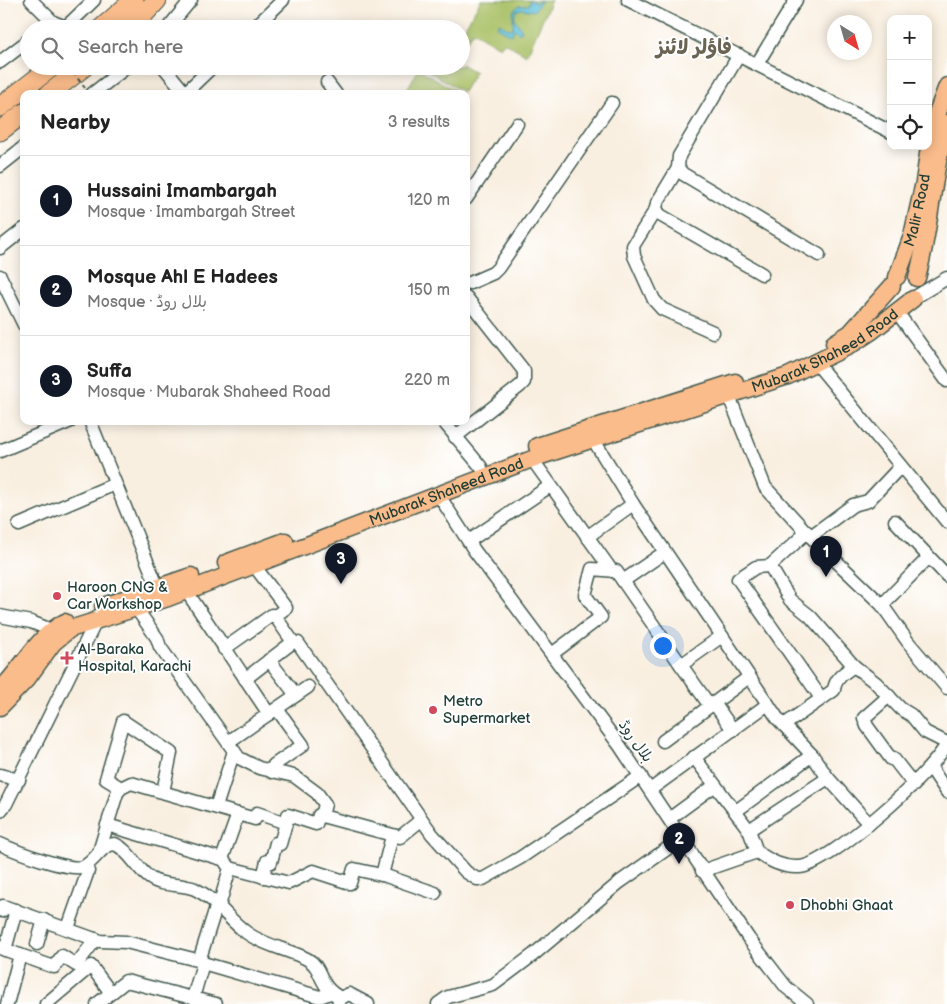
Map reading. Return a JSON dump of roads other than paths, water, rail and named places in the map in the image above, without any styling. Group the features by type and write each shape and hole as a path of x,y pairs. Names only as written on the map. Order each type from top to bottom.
{"highway":[{"path":"112,20 134,0"},
{"path":"138,20 157,0"},
{"path":"22,90 42,75"},
{"path":"54,90 73,75"},
{"path":"0,107 20,92"},
{"path":"0,131 20,116"}],"main road":[{"name":"Malir Road","path":"895,281 912,236 924,182 932,126 947,86"},
{"name":"Malir Road","path":"916,289 928,238 929,151 947,123"},
{"path":"905,273 916,289 904,301 897,297 895,281 905,273"},
{"name":"Mubarak Shaheed Road","path":"0,690 20,668 38,642 56,632 158,588 343,521 563,437 803,358 850,333 895,281"},
{"name":"Mubarak Shaheed Road","path":"99,613 136,608 532,459 729,396 817,364 872,331 896,312 916,289"},
{"name":"Mubarak Shaheed Road","path":"0,708 27,679 56,632"}],"street":[{"path":"31,0 45,20"},
{"path":"72,20 94,0"},
{"path":"174,20 191,0"},
{"path":"262,20 283,0"},
{"path":"628,0 887,130"},
{"path":"757,64 796,0"},
{"path":"0,62 20,47"},
{"path":"713,332 658,306 634,256 633,246 678,168 679,156 739,55"},
{"path":"91,90 114,75"},
{"path":"170,75 183,90"},
{"path":"188,90 204,75"},
{"path":"327,82 333,90"},
{"path":"470,281 492,273 498,268 612,104"},
{"path":"470,193 517,124"},
{"path":"0,166 20,150"},
{"path":"678,168 683,174 819,255"},
{"path":"656,209 660,215 762,274"},
{"path":"0,248 20,232"},
{"path":"0,276 5,297 20,319"},
{"path":"916,289 946,278"},
{"path":"470,302 524,371 525,376 520,386 470,424"},
{"path":"896,312 947,381"},
{"path":"817,364 947,522"},
{"path":"729,396 765,487 809,534 882,605 908,642 947,688"},
{"path":"0,451 62,425"},
{"path":"92,425 158,588"},
{"path":"446,425 481,467"},
{"path":"455,436 469,425"},
{"path":"593,440 633,504 768,704 784,726 812,755 828,778 869,824"},
{"path":"532,459 612,571"},
{"path":"821,698 738,579 756,567 770,566 809,534 853,505 868,501 900,467"},
{"path":"19,525 115,484"},
{"path":"468,541 550,486"},
{"name":"بلال روڈ","path":"438,494 468,541 650,790 702,871 786,988 807,1004"},
{"path":"587,537 633,504"},
{"path":"896,521 947,576"},
{"path":"623,581 665,552"},
{"path":"882,605 929,557"},
{"path":"224,649 272,614 275,616 286,608 253,564"},
{"path":"694,757 749,830 757,852 776,864 800,868 824,856 869,824 931,768 947,743 925,732 911,715 901,709 854,666 810,616 790,600 770,566"},
{"path":"552,654 601,617 585,595 592,570 616,571 681,665 733,730"},
{"path":"186,589 244,679 303,745 274,765 272,772"},
{"path":"136,608 157,638 160,647 231,747 248,764 272,772 294,776 317,793 325,804 322,816"},
{"path":"0,812 19,780 99,613"},
{"path":"0,616 32,622 56,632"},
{"path":"244,679 293,642 275,616"},
{"path":"681,665 722,636"},
{"path":"298,643 422,820 466,872 477,879 483,879 520,858 640,776"},
{"path":"270,660 296,695"},
{"path":"784,726 834,690 834,683 854,666"},
{"path":"663,741 749,677"},
{"path":"216,808 231,747 273,711 308,687"},
{"path":"889,696 864,718 867,726 891,760 893,758 914,785"},
{"path":"650,790 768,704"},
{"path":"121,788 106,779 123,721 172,753 163,792"},
{"path":"736,811 812,755"},
{"path":"931,768 947,792"},
{"path":"0,775 19,780"},
{"path":"749,830 828,778"},
{"path":"99,852 121,788 131,783 255,819 257,813 286,823"},
{"path":"669,819 714,786"},
{"path":"190,999 218,905 238,814"},
{"path":"263,877 267,860 271,862 276,843 280,844 288,815 316,824 319,815 400,837 422,820"},
{"path":"107,825 263,877 289,883 313,871 350,883 354,869 382,875 435,893"},
{"path":"382,875 392,836"},
{"path":"438,1004 448,997 493,985 533,955 620,882 682,839"},
{"path":"0,844 74,868 87,865 108,844 120,846 150,878 192,888 218,905 236,925 249,935 308,960 321,976 323,984 336,998"},
{"path":"702,871 757,852"},
{"path":"68,928 88,871"},
{"path":"0,910 2,911 3,906 16,910 96,940 126,942 320,997 336,998 349,994 368,1004"},
{"path":"16,910 3,949 54,967 62,956 76,964 96,940"},
{"path":"37,944 44,920"},
{"path":"7,1004 20,955"},
{"path":"46,1004 91,966 111,993"},
{"path":"97,1004 126,981 190,999 216,1004"}],"water":[{"path":"530,0 536,3 542,0 534,11 521,9 516,11 514,18 522,30 520,33 514,29 512,35 497,27 499,23 510,29 513,28 513,12 518,6 528,5"}],"place":[{"name":"Hussaini Imambargah","path":"826,577"},
{"name":"Suffa","path":"341,584"},
{"name":"Haroon CNG & Car Workshop","path":"57,596"},
{"name":"Al-Baraka Hospital, Karachi","path":"67,658"},
{"name":"Metro Supermarket","path":"433,710"},
{"name":"Mosque Ahl E Hadees","path":"679,864"},
{"name":"Dhobhi Ghaat","path":"790,905"}],"district":[{"name":"فاؤلر لائنز","path":"694,47"}]}
